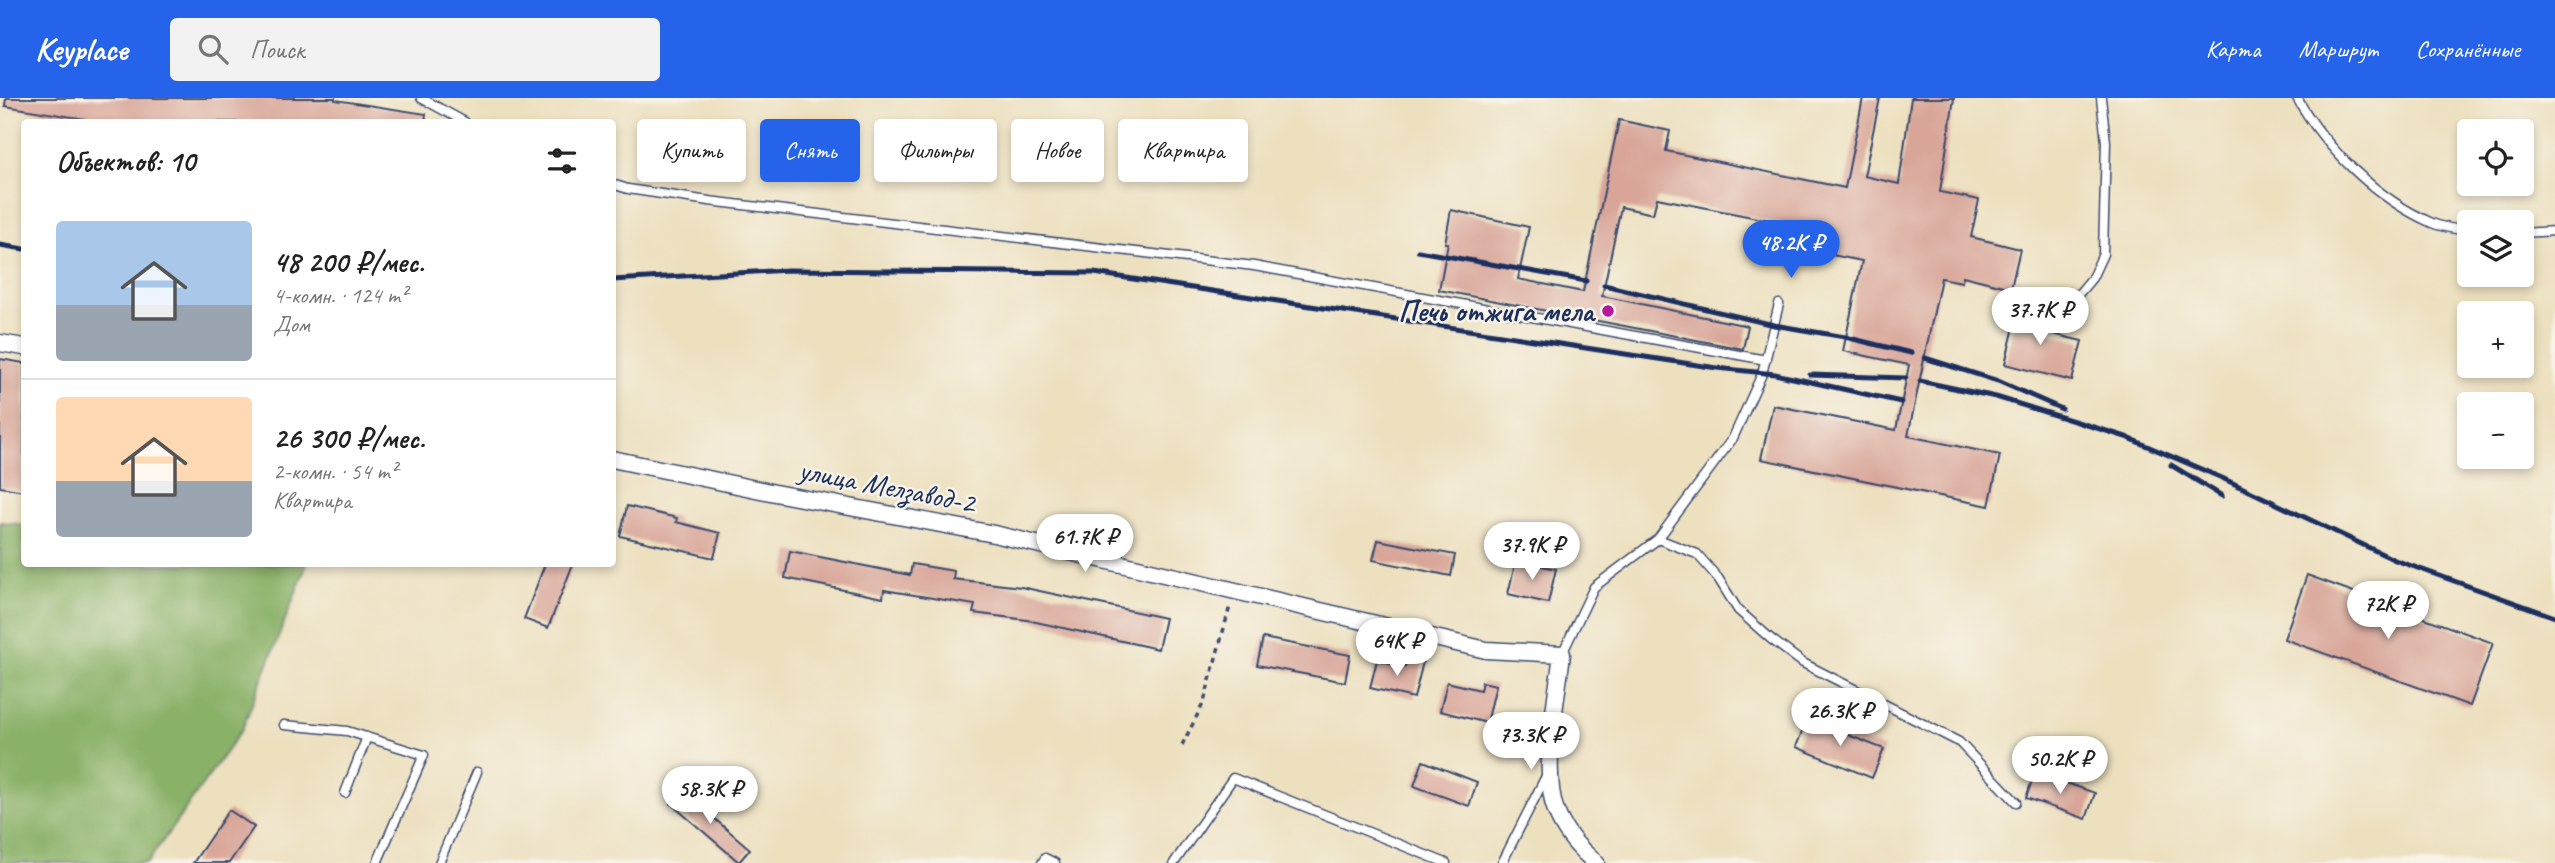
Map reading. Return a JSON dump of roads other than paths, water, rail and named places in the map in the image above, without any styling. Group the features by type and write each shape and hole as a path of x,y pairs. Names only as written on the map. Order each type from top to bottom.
{"street":[{"path":"0,343 21,346"},
{"name":"улица Мелзавод-2","path":"616,460 994,534 1486,650 1562,654"},
{"path":"1562,654 1549,768 1556,811 1577,848 1595,863"}],"lane":[{"path":"421,98 459,119"},
{"path":"2024,299 2062,302 2077,296 2092,278 2103,254 2106,142 2101,98"},
{"path":"2297,98 2308,118 2343,159 2379,191 2434,225 2457,229"},
{"path":"616,185 723,203 1254,265 1766,360"},
{"path":"2534,232 2555,231"},
{"path":"1562,654 1594,587 1658,539 1733,438 1762,374 1779,304"},
{"path":"1658,539 1697,554 1718,578 1738,610 1803,663 1959,742 2016,802"},
{"path":"284,724 347,731 424,755 377,863"},
{"path":"345,793 367,737"},
{"path":"1502,863 1549,768"},
{"path":"439,863 477,772"},
{"path":"1174,863 1233,778 1446,863"},
{"path":"1042,863 1045,858 1055,863"}],"railway":[{"path":"0,245 21,248"},
{"path":"1418,251 1586,281"},
{"path":"616,280 788,270 1094,273 1717,368 1775,374 1901,402"},
{"path":"1604,285 1774,325 1845,337 1911,353"},
{"path":"1925,358 1998,381 2062,409"},
{"path":"1810,375 1906,378"},
{"path":"1920,381 1996,397 2126,437 2222,478 2395,560 2555,617"},
{"path":"2171,465 2222,496"}],"place":[{"name":"Печь отжига мела","path":"1608,311"}]}
